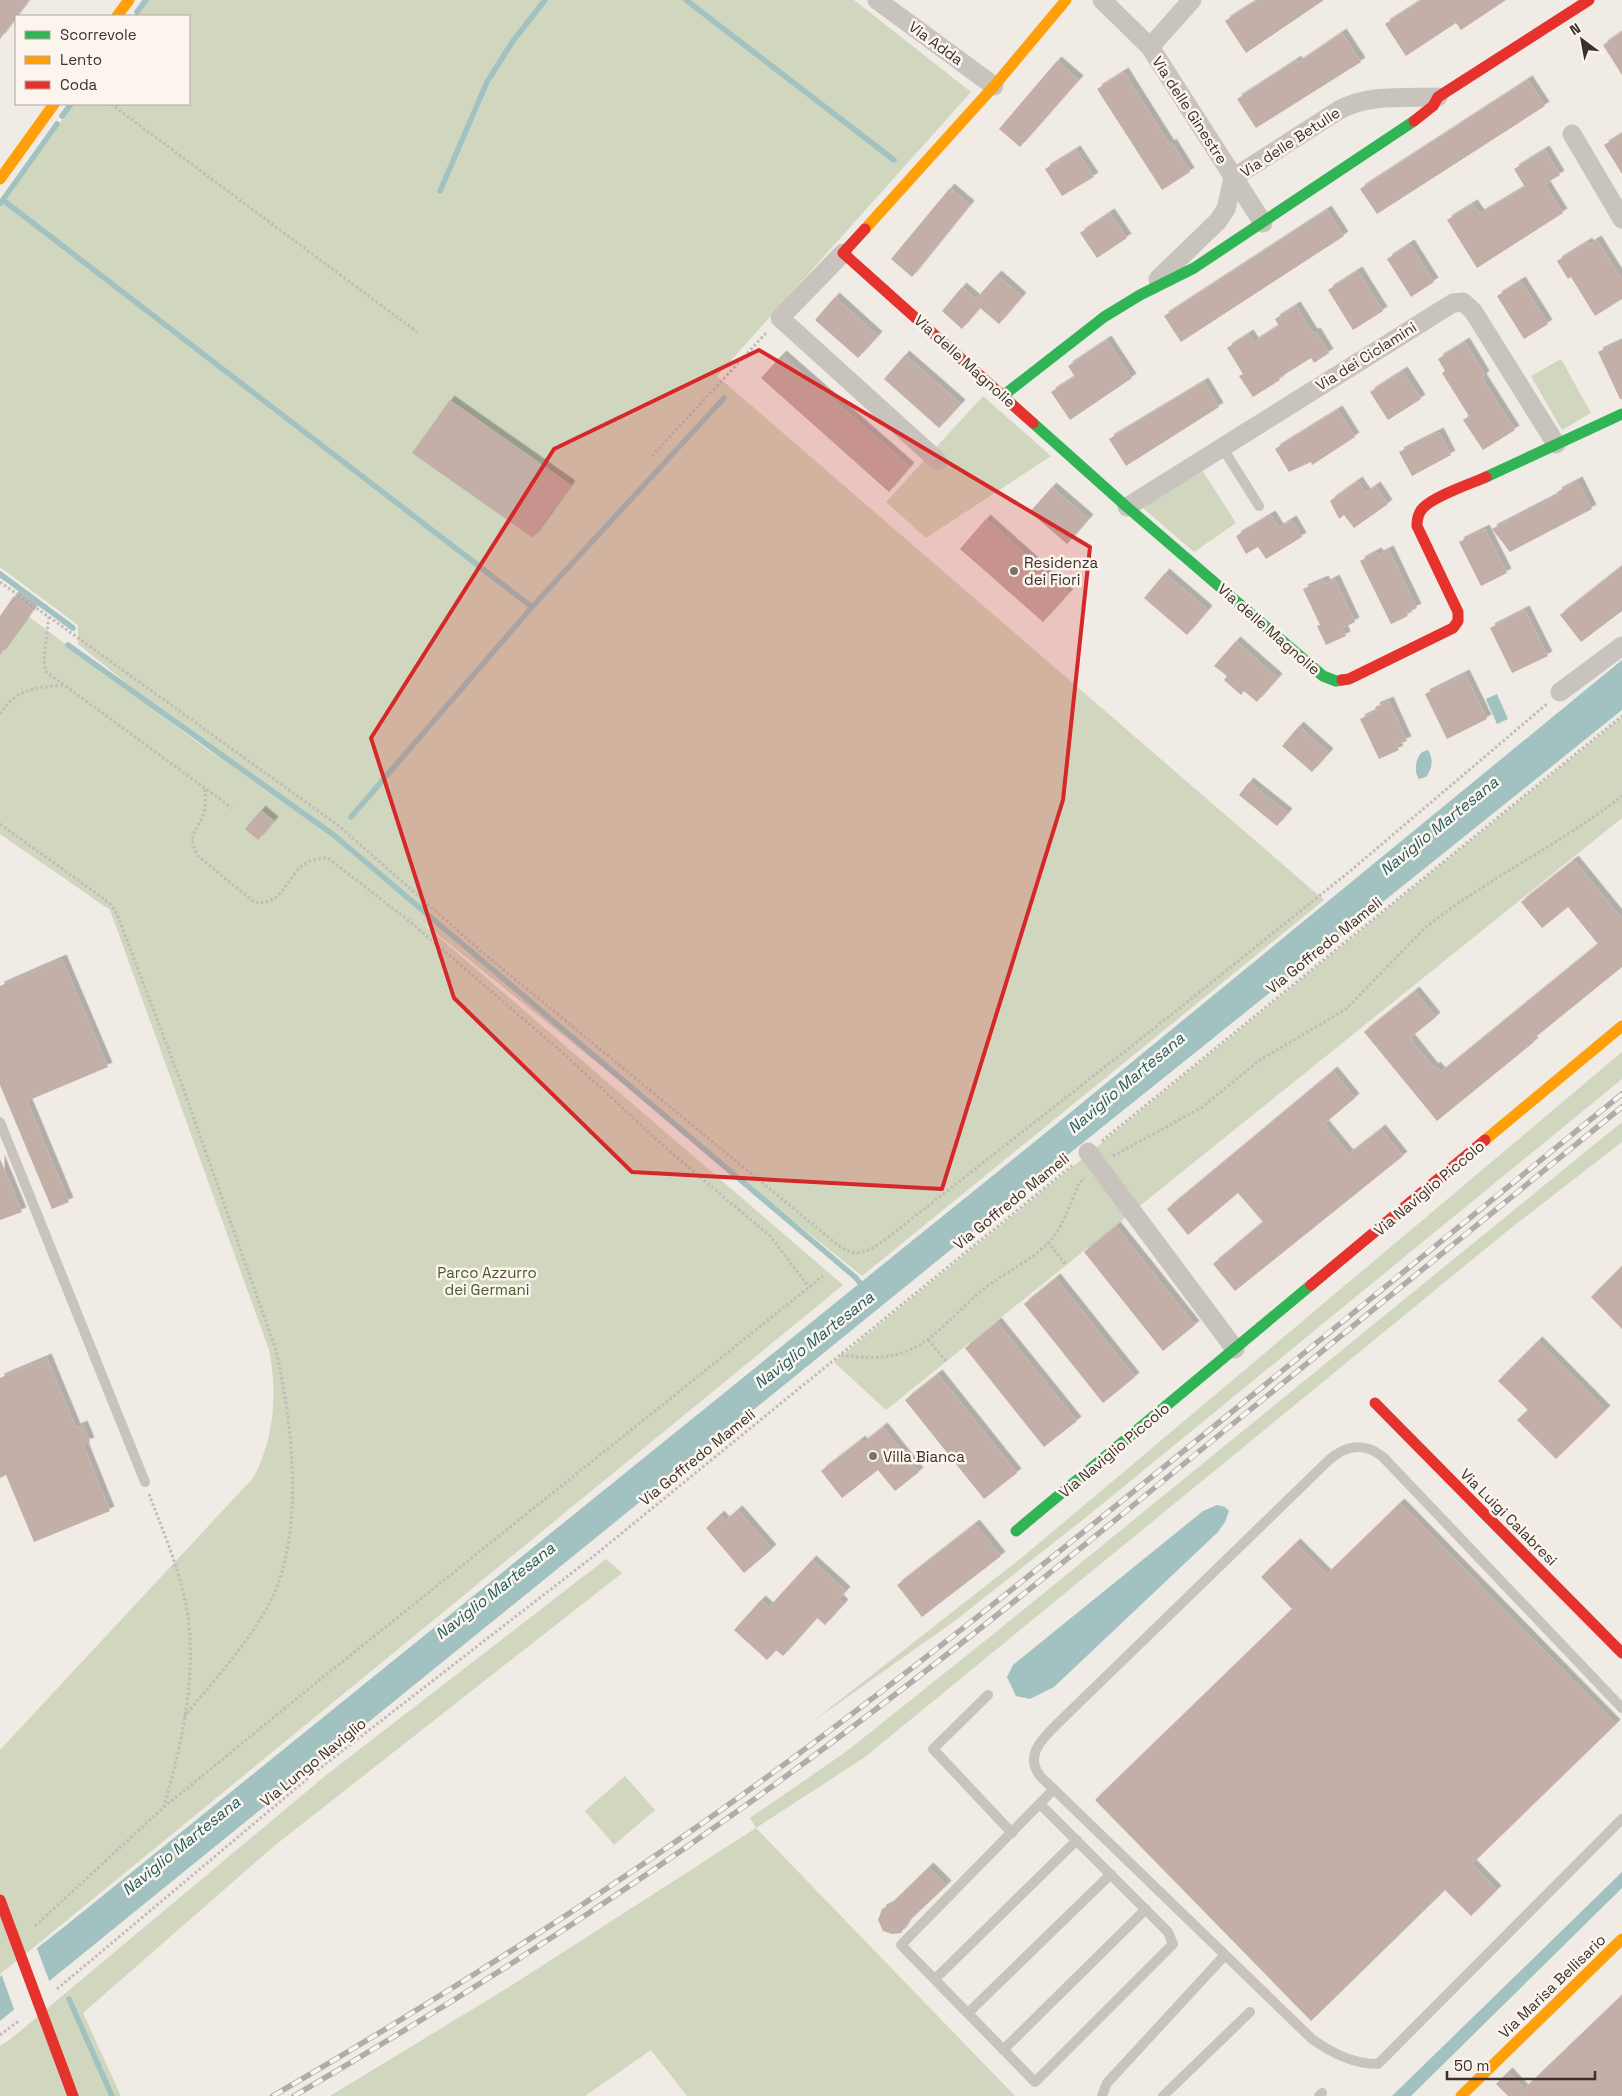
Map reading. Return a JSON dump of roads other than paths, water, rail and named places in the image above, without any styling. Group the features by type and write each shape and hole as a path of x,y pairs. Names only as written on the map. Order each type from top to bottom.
{"street":[{"path":"118,15 129,0"},
{"name":"Via Adda","path":"877,0 994,86"},
{"path":"938,461 780,318 843,254 994,86 1066,0"},
{"name":"Via delle Ginestre","path":"1102,0 1150,47 1263,223"},
{"name":"Via delle Ginestre","path":"1150,47 1192,0"},
{"name":"Via delle Betulle","path":"1004,395 1074,338 1140,295 1180,276 1263,223 1430,110 1438,97 1589,0"},
{"name":"Via delle Betulle","path":"1140,295 1218,221 1226,209 1234,178 1350,104 1371,99 1438,97"},
{"path":"0,180 53,105"},
{"path":"1572,134 1622,220"},
{"name":"Via delle Magnolie","path":"843,254 1004,395 1127,507 1320,674 1329,679 1342,680 1353,677 1453,628 1458,622 1458,612 1417,526 1418,515 1423,507 1622,414"},
{"name":"Via dei Ciclamini","path":"1127,507 1442,308 1458,302 1467,305 1477,316 1556,444"},
{"path":"1560,692 1622,646"},
{"name":"Via Naviglio Piccolo","path":"1016,1532 1622,1026"},
{"path":"1093,1159 1235,1349"},
{"name":"Via Luigi Calabresi","path":"1375,1403 1622,1653"},
{"path":"0,1900 73,2096"},
{"name":"Via Marisa Bellisario","path":"1460,2096 1622,1939"}],"lane":[{"path":"1222,447 1258,506"},
{"path":"0,1122 145,1482"},
{"path":"1622,1708 1383,1457 1370,1448 1354,1447 1339,1452 1329,1460 1040,1741 1034,1754 1034,1767 1041,1777 1312,2039 1343,2058 1357,2062 1378,2064 1622,1820"},
{"path":"988,1696 933,1749 1012,1833"},
{"path":"1040,1804 1168,1932 1173,1944 1035,2082 901,1945 1054,1789"},
{"path":"935,1979 1077,1840"},
{"path":"968,2013 1110,1874"},
{"path":"1003,2050 1146,1909"},
{"path":"1102,2096 1107,2083 1225,1955"},
{"path":"1162,2096 1250,2012"}],"water":[{"name":"Naviglio Martesana","path":"1622,660 1622,710 1075,1149 0,2021 0,1977 1054,1126"},
{"path":"1497,694 1508,719 1497,724 1486,699"},
{"path":"1428,750 1432,760 1430,771 1426,777 1419,779 1416,772 1417,761 1422,752"},
{"path":"1217,1505 1225,1507 1229,1511 1225,1522 1218,1532 1054,1687 1030,1699 1016,1696 1007,1677 1013,1665 1203,1511"},
{"path":"1622,1872 1622,1888 1411,2096 1392,2096"}],"waterway":[{"path":"137,12 146,0"},
{"path":"440,191 487,82 513,41 545,0"},
{"path":"686,0 894,160"},
{"path":"62,116 70,105"},
{"path":"0,204 57,124"},
{"path":"3,200 532,607"},
{"path":"351,817 532,607 724,398"},
{"path":"0,574 73,628"},
{"name":"Naviglio Martesana","path":"68,645 335,836 855,1277 865,1289"},
{"path":"69,1999 112,2096"}],"railway":[{"path":"273,2096 395,2024 515,1949 691,1831 806,1748 1031,1574 1622,1094"},
{"path":"294,2096 412,2026 586,1915 700,1838 870,1714 1037,1583 1622,1107"}],"place":[{"name":"Residenza dei Fiori","path":"1014,571"},
{"name":"Villa Bianca","path":"873,1456"}],"park label":[{"name":"Parco Azzurro dei Germani","path":"487,1280"}]}
